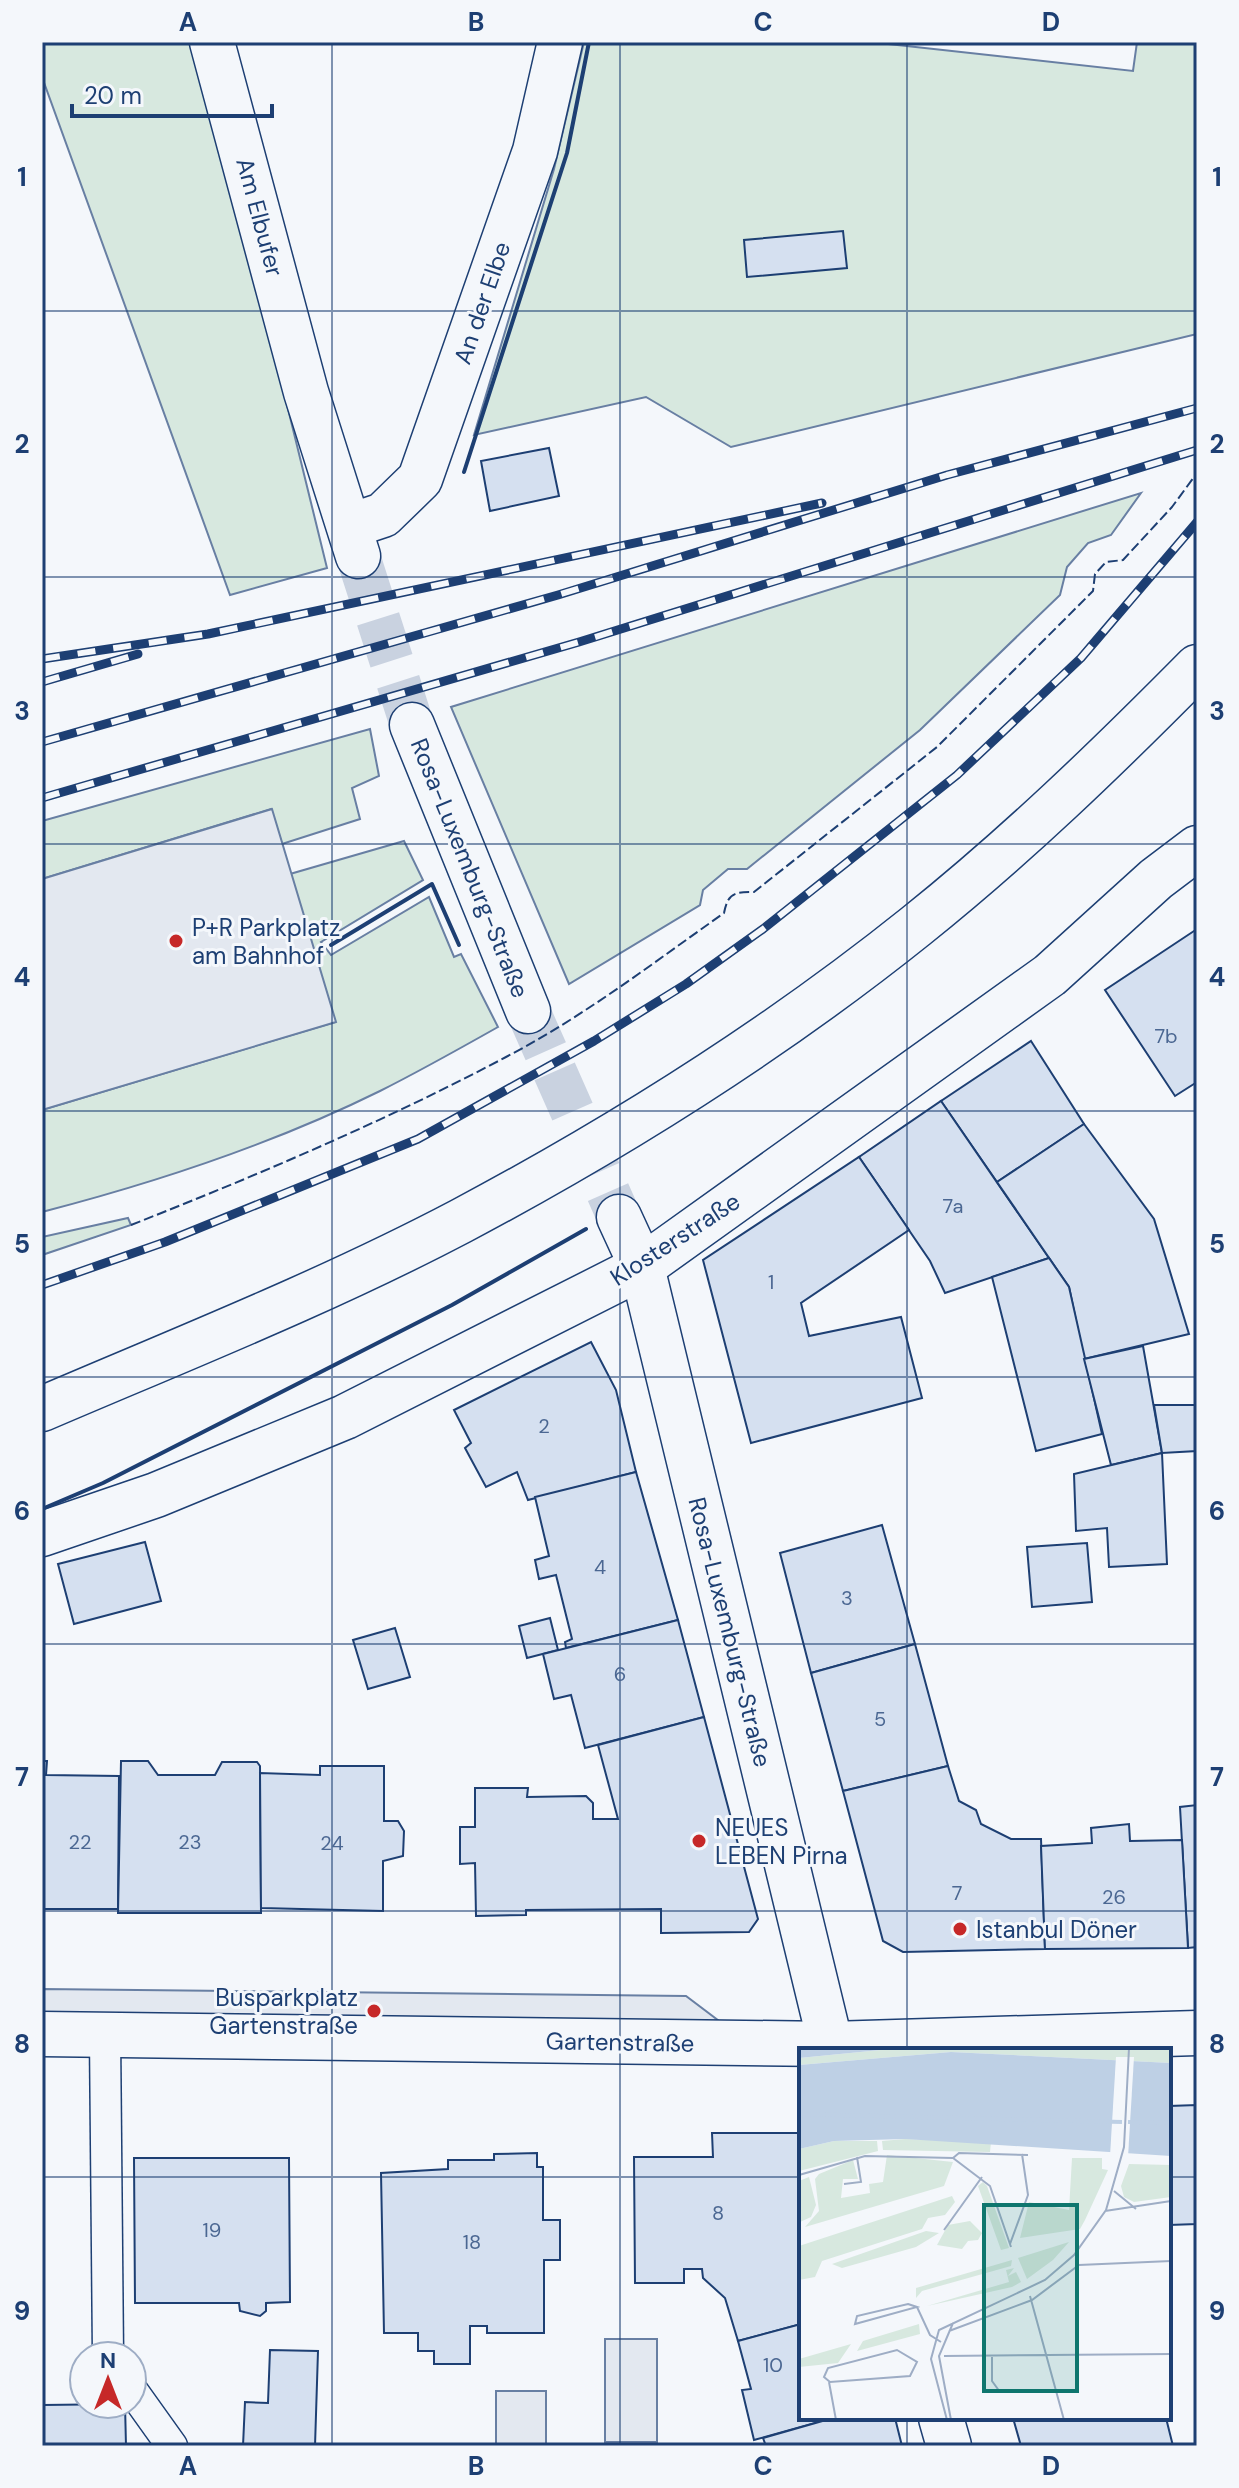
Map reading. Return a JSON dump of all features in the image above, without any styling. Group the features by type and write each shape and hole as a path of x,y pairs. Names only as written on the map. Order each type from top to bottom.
{"street":[{"name":"Am Elbufer","path":"212,42 306,392 354,541"},
{"name":"An der Elbe","path":"354,541 420,479 535,151 560,42"},
{"path":"42,1409 254,1318 460,1221 724,1066 815,1003 941,905 1108,757 1197,667"},
{"name":"Rosa-Luxemburg-Straße","path":"412,725 528,1011"},
{"name":"Klosterstraße","path":"42,1534 156,1495 345,1417 642,1267 1050,975 1156,879 1197,848"},
{"name":"Rosa-Luxemburg-Straße","path":"619,1217 642,1267 832,2047"},
{"name":"Gartenstraße","path":"42,2034 832,2047 1197,2033"},
{"path":"942,2420 949,2446"}],"lane":[{"path":"105,2035 108,2340"},
{"path":"148,2412 172,2446"}],"shaded area":[{"path":"42,42 190,42 206,74 327,568 230,595 42,77"},
{"path":"584,42 870,42 1133,71 1137,42 1197,42 1197,334 731,447 646,397 474,435 554,169"},
{"path":"1141,493 1111,535 1088,543 1067,567 1060,595 920,730 747,869 728,869 703,890 700,905 569,984 451,707"},
{"path":"370,729 379,776 352,788 360,819 282,844 271,809 42,879 42,821"},
{"name":"P+R Parkplatz am Bahnhof","path":"272,809 336,1022 42,1110 42,879"},
{"path":"404,841 423,880 321,942 331,955 429,897 454,957 461,954 498,1027 380,1091 257,1145 172,1175 42,1212 42,1110 335,1022 290,874"},
{"path":"128,1218 131,1225 42,1255 42,1237"},
{"name":"Busparkplatz Gartenstraße","path":"42,1989 686,1996 731,2030 42,2025"},
{"path":"605,2339 657,2339 657,2442 605,2442"},
{"path":"496,2391 546,2391 546,2446 496,2446"}],"building":[{"path":"843,231 847,268 747,277 744,240"},
{"path":"549,448 559,496 490,511 481,461"},
{"path":"1197,929 1197,1082 1175,1096 1105,990"},
{"path":"1031,1041 1084,1124 997,1182 941,1101"},
{"path":"941,1101 1049,1258 945,1293 930,1261 859,1157"},
{"path":"1084,1124 1154,1219 1189,1334 1084,1359 1069,1287 997,1182"},
{"path":"859,1157 909,1230 801,1303 809,1336 901,1317 922,1398 751,1443 703,1260"},
{"path":"1049,1258 1069,1287 1102,1434 1036,1451 992,1277"},
{"path":"591,1342 616,1390 636,1472 528,1500 517,1472 486,1487 465,1448 471,1443 454,1410"},
{"path":"1143,1346 1162,1453 1111,1465 1084,1359"},
{"path":"1154,1405 1197,1405 1197,1451 1162,1453"},
{"path":"1162,1453 1167,1564 1109,1567 1107,1528 1076,1531 1074,1474"},
{"path":"636,1472 678,1620 566,1648 565,1642 572,1639 556,1575 539,1579 535,1560 549,1556 535,1497"},
{"path":"882,1525 915,1644 811,1673 780,1553"},
{"path":"145,1542 161,1601 74,1624 58,1564"},
{"path":"1087,1543 1092,1602 1032,1607 1027,1547"},
{"path":"550,1618 558,1650 527,1658 519,1626"},
{"path":"678,1620 704,1717 585,1748 571,1695 554,1699 543,1654"},
{"path":"395,1628 410,1677 368,1689 353,1640"},
{"path":"915,1644 948,1766 843,1791 811,1673"},
{"path":"704,1717 758,1919 749,1932 661,1933 661,1909 526,1910 526,1915 476,1916 475,1863 460,1864 460,1827 475,1827 475,1788 528,1788 527,1797 586,1796 593,1803 593,1819 618,1819 598,1745"},
{"path":"42,1761 47,1761 46,1775 119,1776 118,1909 42,1909"},
{"path":"121,1761 148,1761 158,1775 215,1775 222,1762 257,1762 260,1766 261,1913 118,1913"},
{"path":"320,1766 384,1766 384,1821 398,1821 404,1831 403,1856 383,1861 383,1911 261,1908 260,1773 320,1775"},
{"path":"948,1766 959,1801 976,1810 981,1824 1011,1839 1041,1839 1045,1949 903,1952 883,1941 843,1791"},
{"path":"1197,1805 1197,1947 1188,1948 1180,1807"},
{"path":"1129,1824 1130,1841 1182,1840 1188,1948 1045,1949 1041,1846 1092,1843 1091,1828"},
{"path":"1197,2105 1197,2224 1171,2225 1171,2106"},
{"path":"712,2133 799,2133 799,2325 738,2341 725,2298 703,2278 702,2269 684,2269 684,2283 635,2283 634,2157 713,2157"},
{"path":"537,2153 537,2167 543,2167 543,2220 560,2220 560,2260 544,2260 544,2333 487,2333 487,2326 470,2326 470,2364 434,2364 434,2351 418,2351 418,2333 384,2333 381,2173 448,2169 448,2160 494,2160 494,2154"},
{"path":"134,2158 289,2158 290,2302 266,2303 266,2311 260,2316 240,2311 239,2303 135,2303"},
{"path":"799,2325 799,2420 826,2420 754,2440 742,2390 751,2389 738,2341"},
{"path":"270,2350 318,2351 315,2446 243,2446 245,2402 268,2403"},
{"path":"43,2405 68,2405 68,2420 125,2420 126,2446 43,2446"},
{"path":"826,2420 896,2420 902,2446 766,2446 763,2438"},
{"path":"1014,2420 1166,2420 1173,2446 1021,2446"}],"tunnel":[{"path":"358,556 412,725"},
{"path":"528,1011 619,1217"}],"railway":[{"path":"42,742 558,595 947,475 1197,408"},
{"path":"42,798 579,642 1197,450"},
{"path":"42,659 208,634 822,503"},
{"path":"42,1285 165,1242 418,1139 594,1041 686,984 763,929 957,775 1081,658 1197,522"},
{"path":"42,682 138,654"}],"fence":[{"path":"131,1225 321,1146 460,1081 563,1025 644,970 724,913 733,895 754,892 937,747 1093,591 1095,574 1106,562 1123,560 1172,507 1197,473"}],"wall":[{"path":"464,472 567,153 589,42"},
{"path":"331,945 432,884 459,945"},
{"path":"42,1509 103,1483 452,1305 586,1229"}],"place":[{"name":"P+R Parkplatz am Bahnhof","path":"176,941"},
{"name":"NEUES LEBEN Pirna","path":"699,1841"},
{"name":"Istanbul Döner","path":"960,1929"},
{"name":"Busparkplatz Gartenstraße","path":"374,2011"}]}
